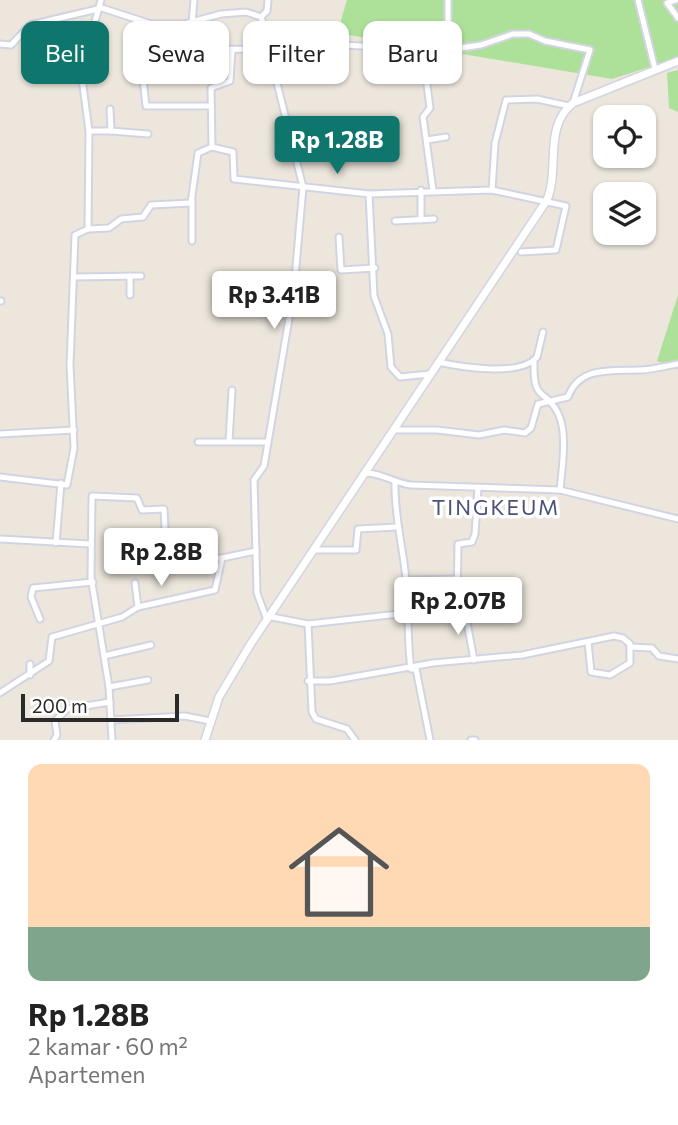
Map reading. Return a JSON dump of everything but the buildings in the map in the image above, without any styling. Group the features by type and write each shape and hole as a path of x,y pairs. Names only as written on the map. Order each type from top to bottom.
{"street":[{"path":"88,229 89,131 81,71 84,52 97,23 97,10 101,0"},
{"path":"192,21 194,0"},
{"path":"261,18 267,11 268,0"},
{"path":"448,0 448,21"},
{"path":"638,0 655,69"},
{"path":"676,0 667,3 669,10 678,18"},
{"path":"0,44 11,45 30,25 97,10 104,9 142,21"},
{"path":"201,21 236,13 251,13 262,21"},
{"path":"462,47 518,33 587,48 589,57 571,105"},
{"path":"229,49 243,48"},
{"path":"212,147 212,85 230,81 232,49"},
{"path":"205,740 219,697 547,200 552,185 557,125 561,114 571,105 678,61"},
{"path":"144,84 146,106 211,106"},
{"path":"270,619 257,593 254,480 264,466 292,300 303,187 277,84"},
{"path":"427,84 430,108 423,117 433,190"},
{"path":"492,190 493,159 506,100 537,99 571,105"},
{"path":"110,109 111,131"},
{"path":"89,131 148,134"},
{"path":"427,140 446,137"},
{"path":"192,241 192,201 198,153 212,147 233,152 234,179 369,194 421,190 492,190 547,200 567,207 556,250 521,252"},
{"path":"421,190 421,220"},
{"path":"369,194 375,268 374,296 388,334 391,367 400,377 430,374"},
{"path":"0,477 67,485 70,476 74,430 70,365 74,240 79,231 109,228 121,219 140,218 152,205 186,205 192,201"},
{"path":"395,221 434,219"},
{"path":"339,237 341,270 375,268"},
{"path":"130,276 130,295"},
{"path":"74,277 141,276"},
{"path":"543,332 534,362 534,384 559,416 563,458 560,490"},
{"path":"438,362 471,369 499,369 534,362"},
{"path":"396,430 437,430 479,435 504,430 525,433 531,428 536,407 568,397 574,383 597,371 645,370 678,364"},
{"path":"229,441 232,390"},
{"path":"0,434 74,430"},
{"path":"198,442 266,442"},
{"path":"367,473 390,476 395,481 411,485 560,490 678,519"},
{"path":"395,481 396,527 406,580 411,668"},
{"path":"56,543 61,483"},
{"path":"474,660 466,617 458,609 456,579 458,544 472,542 475,534 478,488"},
{"path":"112,740 109,687 93,582 90,544 92,496 137,498 142,510 165,510 169,557 222,558 256,551"},
{"path":"316,550 356,550 358,529 396,527"},
{"path":"0,539 90,544"},
{"path":"0,693 49,661 52,636 122,617 138,607 215,590 222,558"},
{"path":"406,580 456,579"},
{"path":"40,619 32,597 33,588 93,582"},
{"path":"135,583 138,607"},
{"path":"458,609 506,608 512,602"},
{"path":"270,619 308,624 408,612"},
{"path":"308,624 311,648 308,681 312,712 316,719 347,729 355,740"},
{"path":"308,681 433,663 518,655 614,636 623,638 630,647 628,666 610,675 591,672 588,665 588,642"},
{"path":"104,656 151,645"},
{"path":"630,647 653,648 659,656 678,659"},
{"path":"30,664 30,675"},
{"path":"411,668 416,669 430,740"},
{"path":"109,687 148,680"},
{"path":"54,740 57,735 54,721 67,709 110,702"},
{"path":"110,720 186,716 210,721"}],"green space":[{"path":"347,0 678,0 678,58 612,79 462,54 462,21 363,21 363,37 349,35 349,21 341,20"},
{"path":"678,70 678,112 669,108 667,73"},
{"path":"678,295 678,369 657,361"}],"district":[{"name":"TINGKEUM","path":"496,506"}]}
